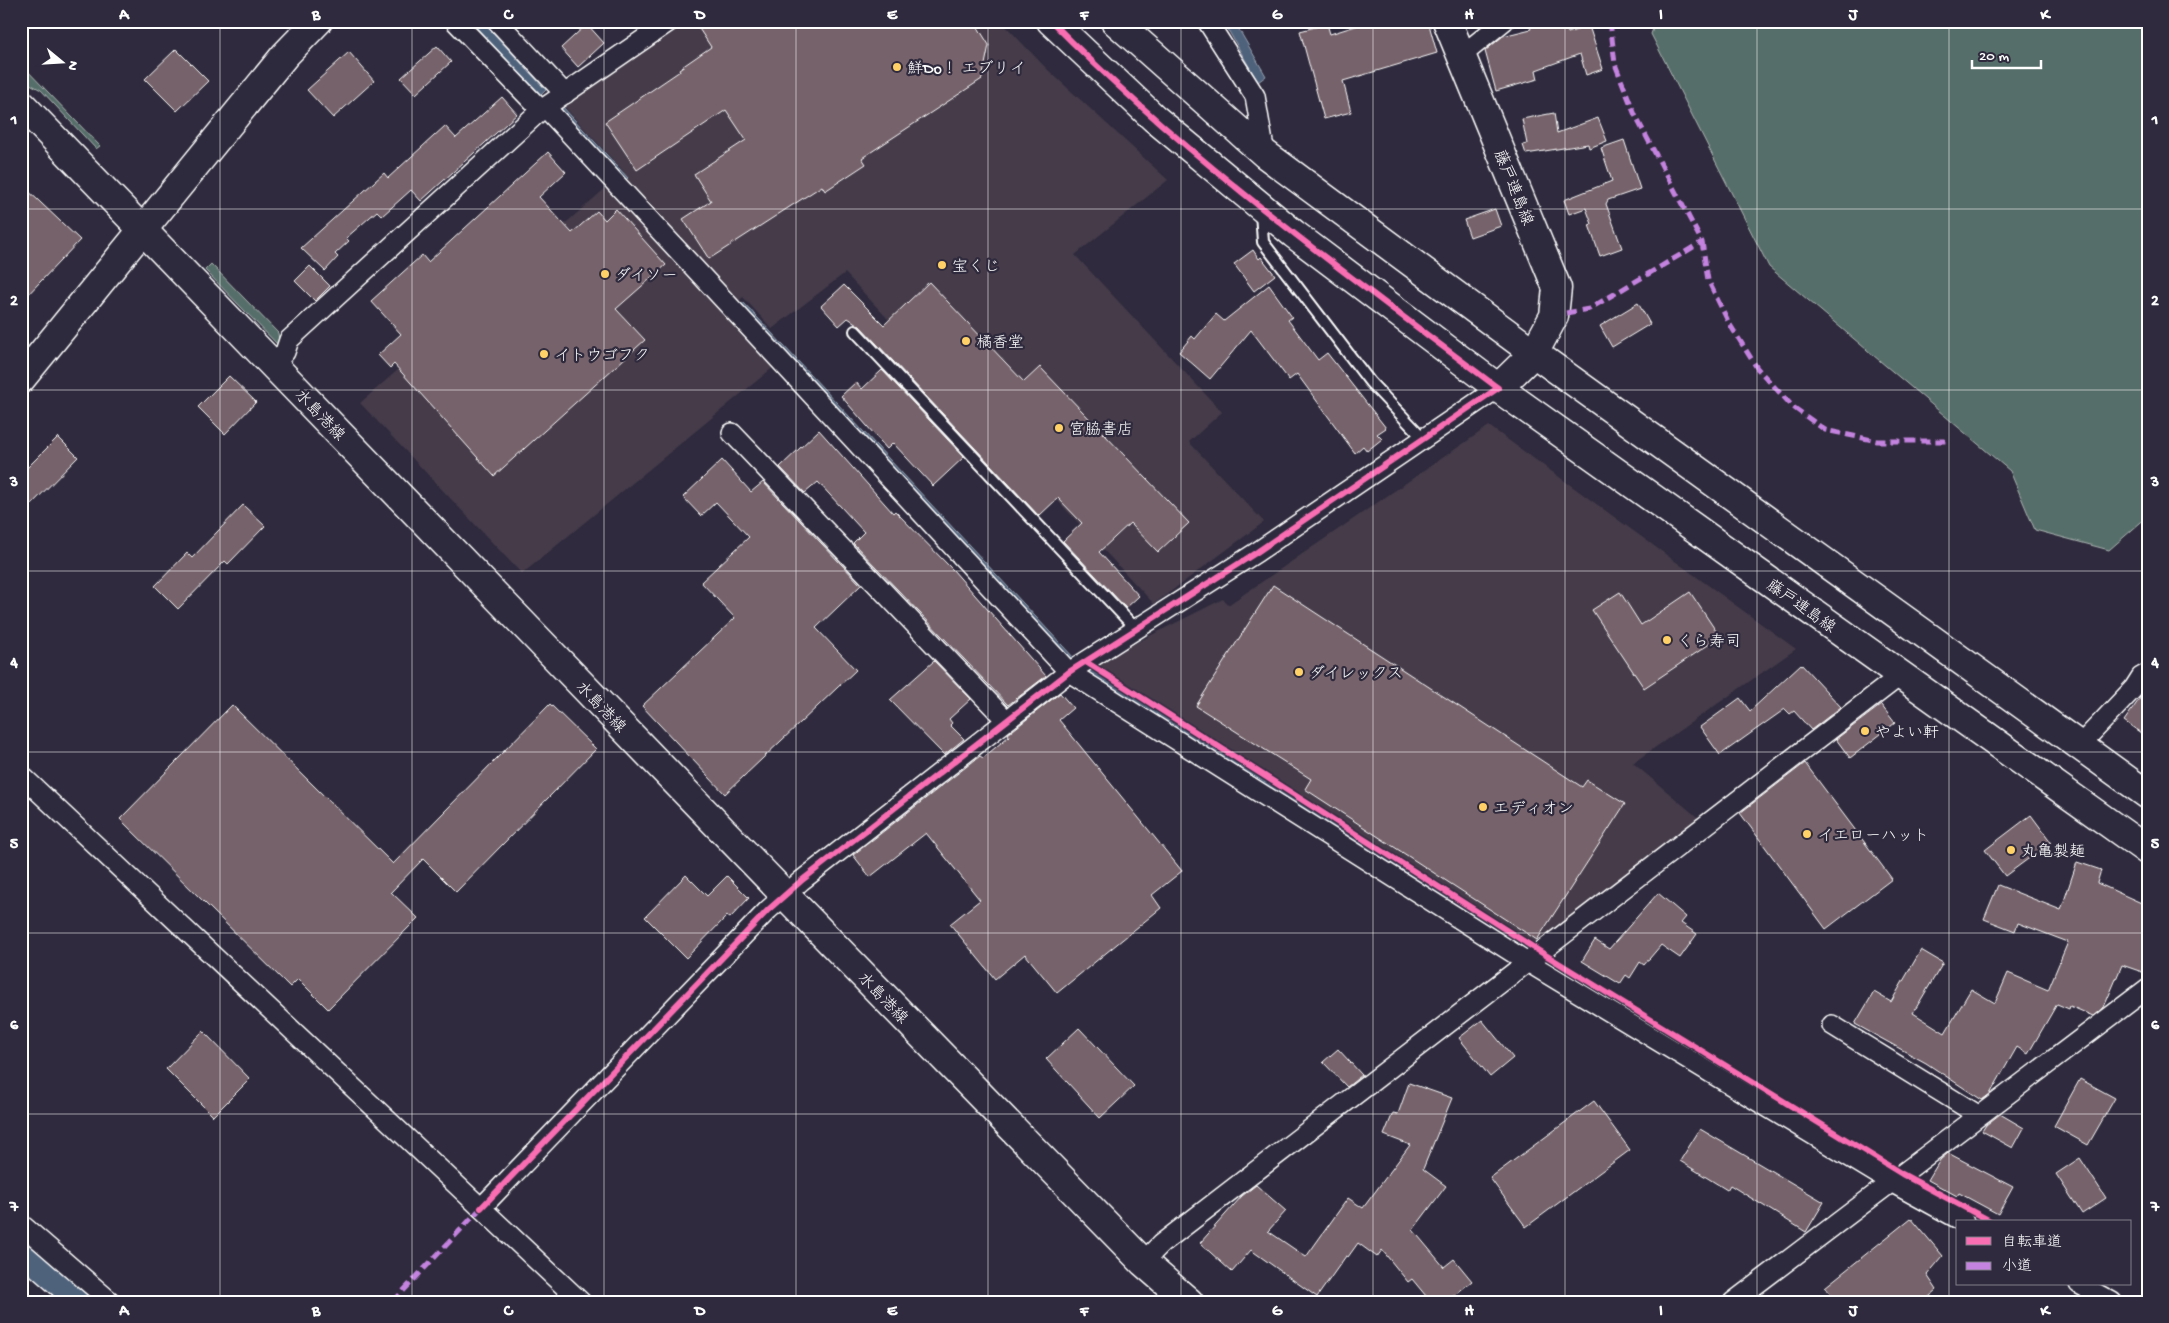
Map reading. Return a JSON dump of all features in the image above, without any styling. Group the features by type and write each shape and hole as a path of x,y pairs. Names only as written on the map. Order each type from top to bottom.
{"main road":[{"path":"286,55 309,21"},
{"path":"21,379 286,55 318,21"},
{"path":"1051,21 1154,118 1260,208 1498,388"},
{"path":"1115,21 1265,154 1534,353 2148,795"},
{"name":"藤戸連島線","path":"1447,21 1557,288 1554,316 1534,353 1498,388 2148,851"},
{"name":"水島港線","path":"21,104 785,895 1143,1262 1189,1302"}],"street":[{"path":"455,21 543,109 1075,668 1530,958 1961,1220"},
{"path":"497,21 565,94"},
{"path":"274,364 285,352 289,340 543,109 670,21"},
{"path":"1207,21 1255,96 1265,154"},
{"path":"1461,56 1504,21"},
{"path":"481,1208 785,895 1006,720 1075,668 1137,630 1286,532 1422,437 1498,388"},
{"path":"732,433 1006,720"},
{"path":"1143,1262 1168,1238 1530,958 1901,675"},
{"path":"2079,746 2141,679"},
{"path":"21,775 581,1302"},
{"path":"1732,1302 2148,988"},
{"path":"1832,1025 1978,1115"},
{"path":"21,1224 111,1302"},
{"path":"21,1281 45,1302"},
{"path":"2083,1286 2112,1302"}],"lane":[{"path":"1260,208 1262,242 1370,382 1422,437"},
{"path":"855,331 1137,630"}],"shaded area":[{"path":"681,21 1001,21 1047,69 1168,180 1075,255 1222,412 1189,442 1264,522 1154,604 845,273 772,329 743,297 727,313 776,365 522,574 360,403 624,172 561,103"},
{"path":"1489,426 1796,649 1633,763 1702,821 1533,946 1094,664 1223,599 1228,605"}],"green space":[{"path":"1656,21 2148,21 2148,516 2109,550 2035,530 2010,471 1769,267 1651,34"},
{"path":"21,64 100,146 96,149 41,90 21,79"},
{"path":"211,264 278,333 280,347 205,270"}],"water":[{"path":"470,21 482,21 546,90 541,95"},
{"path":"1223,21 1234,21 1266,76 1258,82"},
{"path":"561,105 628,178 623,183 555,111"},
{"path":"743,302 1075,659 1553,963 1792,1109 1807,1121 1982,1220 1965,1220 1894,1182 1071,666 738,306"}],"building":[{"path":"694,21 974,21 989,45 982,79 862,158 866,164 825,191 822,186 709,259 683,219 711,201 694,174 746,140 726,110 637,170 605,122 680,71 679,69 711,47"},
{"path":"1372,21 1428,21 1437,53 1343,81 1351,112 1324,119 1300,31 1327,24 1330,34"},
{"path":"1528,21 1564,21 1568,33 1589,26 1603,69 1586,75 1580,54 1536,70 1538,79 1496,91 1485,51 1503,36 1531,29"},
{"path":"587,24 604,43 578,67 561,48"},
{"path":"437,46 451,62 416,94 401,78"},
{"path":"176,49 208,81 177,111 145,79"},
{"path":"349,52 374,81 333,118 307,90"},
{"path":"502,97 517,114 421,201 411,190 382,216 377,211 346,238 349,241 335,254 338,257 325,271 301,248 384,173 388,178 445,126 456,138"},
{"path":"1554,113 1557,133 1598,118 1607,141 1589,148 1588,144 1526,154 1523,145 1527,144 1522,119"},
{"path":"1624,140 1640,189 1608,200 1606,204 1622,248 1600,256 1589,225 1592,224 1586,208 1569,214 1564,200 1612,181 1601,148"},
{"path":"548,152 566,172 539,197 572,233 597,211 605,220 616,209 666,265 616,309 645,340 494,476 394,364 390,368 378,355 401,334 371,301 422,255 428,262"},
{"path":"21,184 80,240 21,302"},
{"path":"1495,209 1501,226 1470,237 1464,220"},
{"path":"1253,250 1275,275 1254,291 1234,264"},
{"path":"310,266 330,286 315,301 295,281"},
{"path":"929,282 1024,382 1040,367 1189,523 1158,552 1130,523 1099,552 1139,596 1126,608 1063,541 1082,523 1058,498 1039,516 860,326 848,318 839,326 821,306 844,285 884,325"},
{"path":"1269,285 1292,317 1288,320 1318,360 1327,353 1386,428 1377,434 1382,439 1367,451 1363,446 1355,453 1297,374 1289,380 1251,330 1210,379 1179,352 1192,336 1195,339 1216,314 1224,321"},
{"path":"1638,303 1650,324 1612,347 1600,326"},
{"path":"882,370 964,457 933,486 893,443 887,449 841,396 856,382 862,389"},
{"path":"229,376 256,402 225,434 198,407"},
{"path":"819,430 893,513 895,511 953,570 1046,676 1008,705 853,543 864,532 818,482 805,493 780,467"},
{"path":"58,437 78,457 21,515 21,474"},
{"path":"722,460 751,492 763,482 861,585 816,628 856,670 725,794 642,706 735,618 701,582 749,537 716,502 701,516 683,497"},
{"path":"243,505 265,526 228,564 225,561 178,609 155,586 187,553 192,558"},
{"path":"1273,585 1582,787 1587,780 1625,804 1537,940 1305,789 1311,779 1196,706"},
{"name":"くら寿司","path":"1620,592 1641,625 1690,592 1720,637 1644,688 1592,610"},
{"path":"934,661 971,699 949,719 952,723 950,725 964,739 944,755 890,700"},
{"path":"1801,664 1841,707 1811,730 1794,711 1790,714 1785,709 1720,755 1700,727 1740,698 1750,711"},
{"path":"2148,687 2148,738 2124,721"},
{"path":"1060,693 1073,708 1059,720 1182,871 1152,895 1161,908 1057,993 1025,954 995,979 950,924 980,900 926,833 870,877 853,855 980,756 983,758 1009,736 1008,734"},
{"path":"550,704 596,749 456,892 423,859 391,892 418,918 328,1009 298,979 290,987 120,819 232,705 393,864"},
{"name":"やよい軒","path":"1881,705 1895,723 1850,758 1836,739"},
{"path":"1805,763 1892,879 1826,929 1740,813"},
{"path":"2031,815 2051,842 2005,876 1985,850"},
{"path":"2077,862 2101,870 2097,883 2148,906 2148,974 2122,965 2104,1007 2093,1016 2070,1006 2069,1009 2057,1004 2028,1054 2017,1047 1990,1094 1982,1100 1926,1063 1855,1024 1874,992 1891,1002 1921,950 1943,963 1913,1013 1945,1033 1971,989 1995,1003 2008,973 2048,990 2068,942 2018,923 2015,931 1984,919 1998,885 2061,910"},
{"path":"686,875 707,896 727,876 749,898 730,918 727,916 686,958 645,917"},
{"path":"1658,893 1686,917 1681,923 1697,934 1680,958 1661,945 1644,965 1640,962 1630,978 1626,975 1620,984 1582,961 1595,940 1609,949"},
{"path":"1482,1020 1513,1058 1490,1077 1459,1038"},
{"path":"1079,1028 1134,1086 1100,1118 1046,1059"},
{"path":"203,1031 250,1079 213,1116 166,1069"},
{"path":"1338,1049 1362,1075 1347,1087 1323,1062"},
{"path":"2080,1079 2115,1098 2088,1145 2054,1126"},
{"path":"1409,1083 1452,1098 1423,1169 1446,1186 1413,1230 1444,1267 1454,1259 1472,1281 1446,1302 1431,1302 1412,1279 1408,1282 1382,1250 1377,1257 1358,1243 1348,1257 1346,1256 1317,1297 1251,1250 1232,1272 1200,1243 1242,1196 1256,1185 1286,1211 1268,1231 1306,1257 1348,1198 1363,1208 1410,1145 1384,1135 1393,1113 1398,1114"},
{"path":"1594,1101 1630,1150 1526,1227 1490,1178"},
{"path":"2000,1114 2024,1128 2013,1148 1982,1131 1986,1125"},
{"path":"1700,1129 1824,1202 1806,1232 1730,1185 1727,1190 1680,1161"},
{"path":"1948,1153 2013,1187 1998,1214 1959,1193 1957,1196 1928,1180 1940,1160"},
{"path":"2080,1158 2106,1198 2082,1214 2056,1174"},
{"path":"1911,1218 1943,1256 1927,1275 1937,1290 1923,1302 1838,1302 1825,1287"}],"waterway":[{"path":"21,1251 81,1302"},
{"path":"21,1266 63,1302"}],"marked path":[{"path":"1610,21 1615,64 1635,115 1702,242 1708,280 1729,323 1757,368 1793,407 1825,430 1877,441 1950,441"},
{"path":"1566,313 1589,309 1702,242"},
{"path":"393,1302 481,1208"}],"cycle path":[{"path":"481,1208 768,910 801,881 1069,672 1257,552 1498,388 1268,213 1157,120 1103,72 1051,21"},
{"path":"1086,662 1539,951 1902,1174 1988,1220"}],"place":[{"name":"鮮Do！ エブリイ","path":"897,67"},
{"name":"宝くじ","path":"942,265"},
{"name":"ダイソー","path":"605,274"},
{"name":"橘香堂","path":"966,341"},
{"name":"イトウゴフク","path":"544,354"},
{"name":"宮脇書店","path":"1059,428"},
{"name":"くら寿司","path":"1667,640"},
{"name":"ダイレックス","path":"1299,672"},
{"name":"やよい軒","path":"1865,731"},
{"name":"エディオン","path":"1483,807"},
{"name":"イエローハット","path":"1807,834"},
{"name":"丸亀製麺","path":"2011,850"}]}
